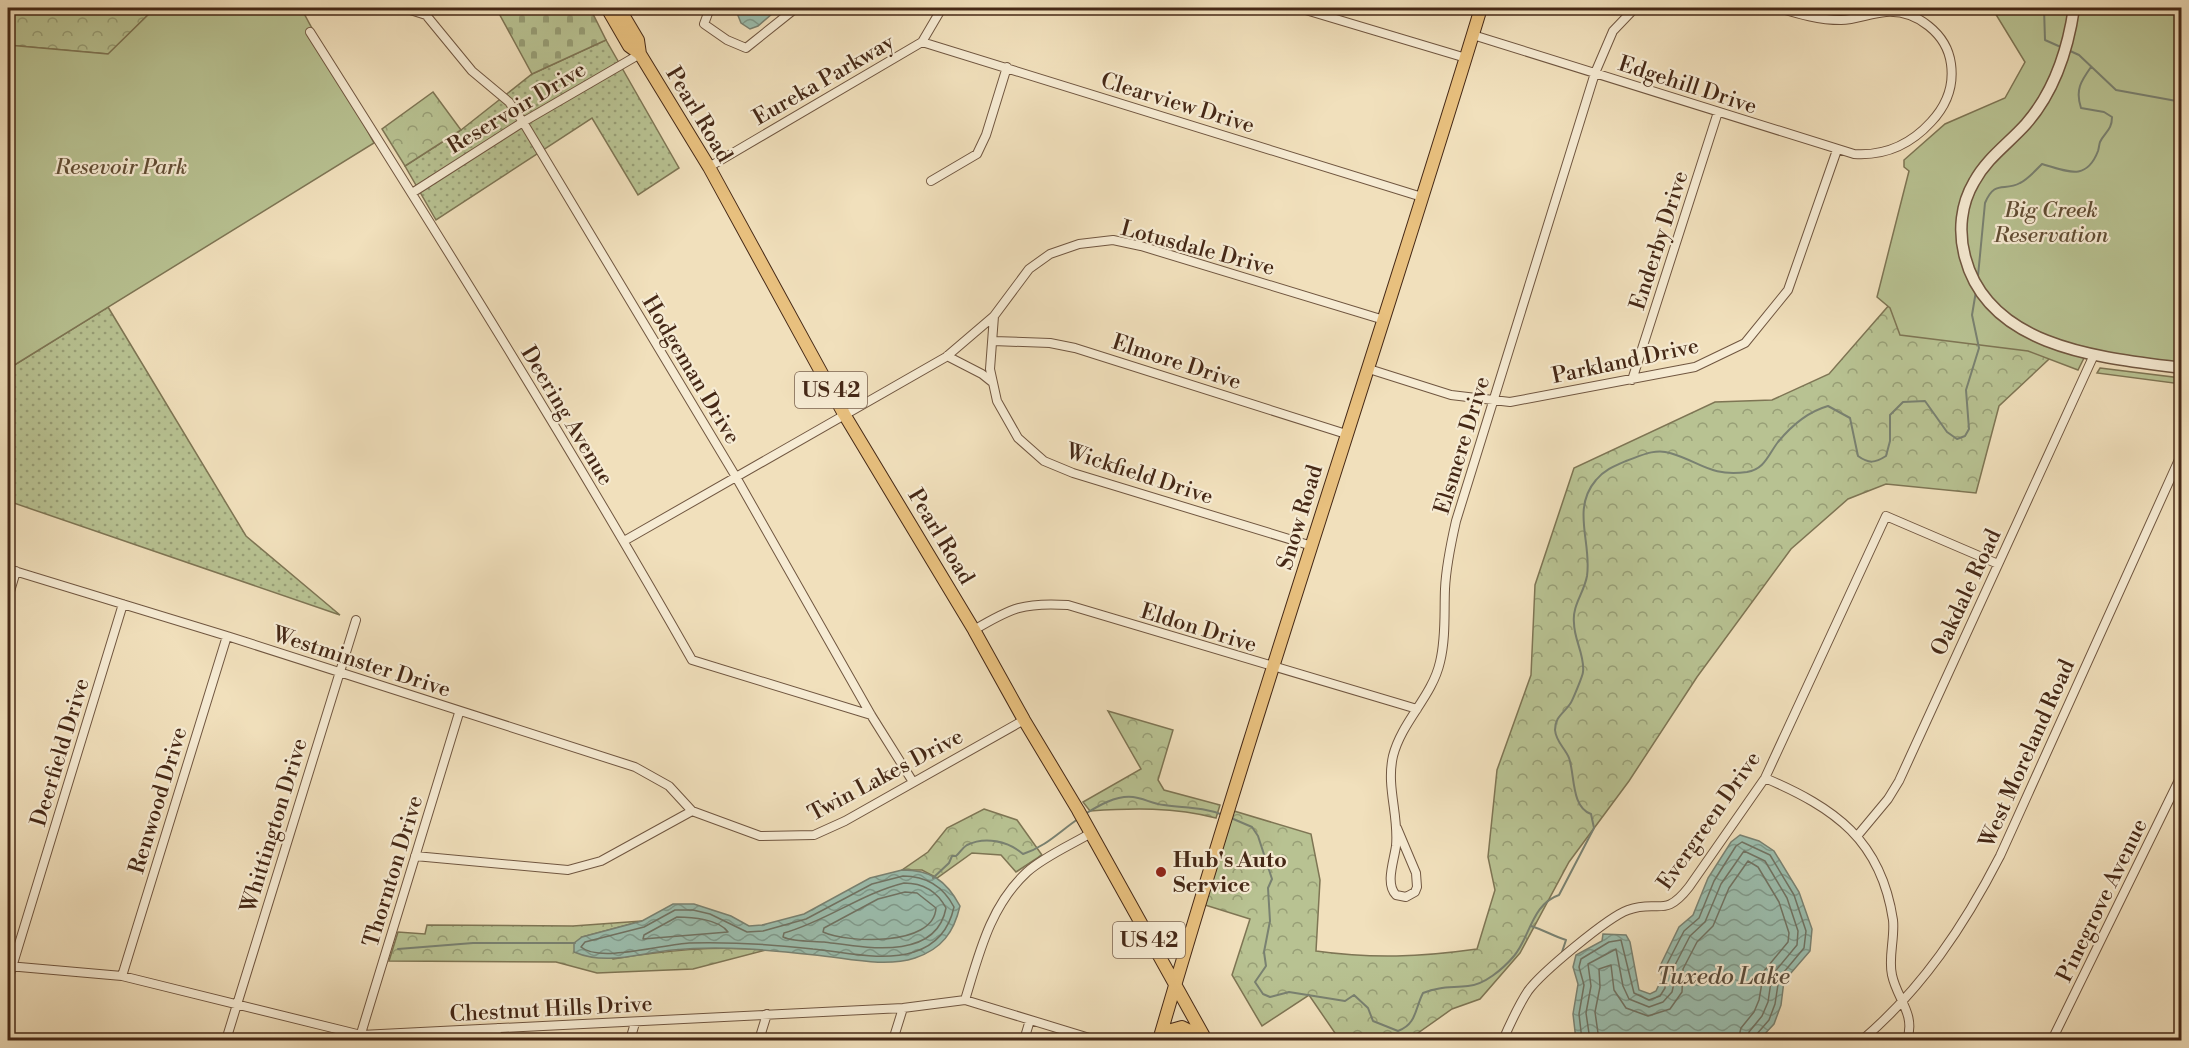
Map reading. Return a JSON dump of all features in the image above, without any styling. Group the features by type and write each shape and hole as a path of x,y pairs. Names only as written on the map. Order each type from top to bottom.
{"main road":[{"name":"Pearl Road","path":"607,8 629,45 640,54 709,167 844,414 974,630 1081,815 1205,1040"},
{"name":"Pearl Road","path":"619,8 638,40 640,54"},
{"name":"Snow Road","path":"1159,1040 1272,668 1369,369 1481,8"},
{"path":"1143,930 1161,940 1172,942 1191,931"},
{"path":"1159,1040 1168,1031 1182,1027 1205,1040"}],"street":[{"name":"Hodgeman Drive","path":"405,8 426,15 472,71 509,102 523,122 736,477 871,715 913,782"},
{"path":"710,8 704,24 727,40 746,48 796,8"},
{"name":"Eureka Parkway","path":"709,167 922,42 942,8"},
{"path":"1299,8 1466,58"},
{"name":"Elsmere Drive","path":"1397,828 1390,884 1396,895 1406,897 1415,892 1417,880 1397,828 1391,798 1391,768 1399,740 1431,687 1440,662 1452,539 1595,73 1613,31 1635,8"},
{"name":"Edgehill Drive","path":"1473,34 1837,150 1868,155 1894,149 1921,132 1940,111 1951,88 1952,68 1946,45 1920,20 1903,13 1884,12 1834,20 1810,17 1779,8"},
{"path":"2073,8 2070,30 2058,69 2039,106 2024,126 1990,159 1972,183 1965,202 1961,235 1972,278 1986,299 2024,331 2093,357 2181,368"},
{"name":"Deering Avenue","path":"310,32 412,193 624,541 692,660 871,715"},
{"name":"Clearview Drive","path":"922,42 1422,197"},
{"name":"Reservoir Drive","path":"412,193 523,122 640,54"},
{"path":"932,181 977,154 986,135 1007,67"},
{"name":"Enderby Drive","path":"1632,380 1718,112"},
{"name":"Parkland Drive","path":"1369,369 1451,395 1510,402 1695,367 1745,343 1788,290 1837,150"},
{"name":"Lotusdale Drive","path":"624,541 947,356 994,316 1029,269 1050,254 1079,244 1113,240 1141,246 1384,320"},
{"name":"Wickfield Drive","path":"994,316 990,369 997,401 1018,438 1044,461 1312,546"},
{"name":"Elmore Drive","path":"993,341 1050,343 1076,348 1347,434"},
{"path":"947,356 982,374 992,382"},
{"name":"Oakdale Road","path":"1857,835 1888,799 1899,781 2093,357"},
{"name":"West Moreland Road","path":"1862,1041 1904,1000 1953,939 1975,904 2000,856 2181,453"},
{"name":"Evergreen Drive","path":"1503,1041 1529,990 1572,949 1626,910 1663,907 1677,902 1766,777 1886,516 1998,564"},
{"path":"8,598 12,570"},
{"name":"Westminster Drive","path":"12,570 227,636 459,713 635,767 669,786 692,811"},
{"name":"Eldon Drive","path":"974,630 1011,609 1042,603 1068,605 1272,668 1417,709"},
{"name":"Deerfield Drive","path":"8,980 10,966 123,604"},
{"name":"Whittington Drive","path":"226,1041 356,620"},
{"name":"Renwood Drive","path":"122,976 227,636"},
{"name":"Thornton Drive","path":"360,1038 459,713"},
{"name":"Twin Lakes Drive","path":"692,811 760,836 814,835 1024,720"},
{"name":"Pinegrove Avenue","path":"2052,1041 2181,774"},
{"path":"1766,777 1824,807 1857,835 1871,856 1890,903 1893,923 1892,975 1904,1000 1910,1024 1908,1041"},
{"path":"415,856 568,870 601,861 692,811"},
{"path":"965,1000 987,930 1007,894 1029,871 1091,833"},
{"name":"Chestnut Hills Drive","path":"10,966 122,976 238,1003 360,1038 498,1028 903,1008 965,1000 1096,1041"},
{"path":"893,1041 903,1008"},
{"path":"759,1041 767,1014"},
{"path":"1024,1041 1030,1020"},
{"path":"630,1041 635,1023"},
{"path":"494,1041 498,1028"}],"green space":[{"path":"8,8 161,8 151,12 109,54 8,45"},
{"name":"Resevoir Park","path":"161,8 301,8 374,143 8,369 8,45 108,54 151,12"},
{"path":"496,8 590,8 606,40 532,74"},
{"name":"Big Creek Reservation","path":"1992,8 2181,8 2181,370 2084,358 2078,370 2028,351 1900,335 1890,308 1877,297 1909,171 1904,167 1904,160 1945,124 2005,98 2025,62"},
{"path":"2181,8 2079,331 1999,406 1976,493 1886,484 1848,499 1791,549 1697,677 1629,781 1569,862 1520,953 1480,999 1452,1009 1408,1040 1344,1040 1337,1036 1309,995 1262,1026 1232,975 1250,919 1205,905 1234,811 1311,834 1320,880 1316,951 1397,956 1477,949 1495,890 1488,857 1497,770 1531,675 1535,585 1574,468 1715,402 1772,400 1829,374 1890,304 2029,93"},
{"path":"606,40 679,168 638,195 592,118 436,220 405,166 461,130 532,74"},
{"path":"433,92 461,130 405,166 382,129"},
{"path":"108,307 246,536 340,615 8,501 8,369"},
{"path":"2100,368 2181,378 2181,384 2097,373"},
{"path":"1108,711 1173,730 1158,780 1164,790 1220,805 1216,818 1153,809 1090,811 1083,802 1141,769"},
{"path":"984,809 1017,820 1042,855 1016,872 1001,855 972,853 937,878 922,870 902,870 928,852 947,828"},
{"path":"642,921 582,937 613,959 689,950 727,948 766,950 693,969 597,973 556,962 389,961 398,932 425,934 427,925 573,926"}],"water":[{"path":"739,8 779,8 758,26 750,29 741,23 737,13"},
{"name":"Tuxedo Lake","path":"1740,835 1759,841 1774,851 1799,892 1812,929 1810,951 1784,981 1781,1005 1774,1024 1759,1040 1576,1040 1573,1014 1578,984 1573,967 1576,955 1602,941 1603,934 1626,935 1630,942 1639,990 1650,994 1656,991 1662,978 1660,966 1679,927 1693,915 1708,878 1731,842"},
{"path":"902,870 921,872 937,878 949,889 960,906 950,932 940,944 933,950 903,961 878,962 780,951 727,948 673,950 611,958 586,956 574,952 574,943 582,937 642,921 673,904 694,904 731,916 749,926 762,925 804,914 870,878"}],"waterway":[{"path":"2044,8 2045,40 2063,48"},
{"path":"2068,50 2079,55 2116,90 2182,102"},
{"path":"1978,276 1985,203 1992,191 2020,183 2042,164 2075,172 2082,171 2093,161 2100,142 2111,125 2112,117 2104,112 2081,108 2080,86 2091,67"},
{"path":"1231,818 1252,827 1258,836 1272,879 1268,888 1270,921 1264,952 1266,966 1255,982 1263,994 1270,997 1289,992 1345,1001 1354,995 1368,1008 1373,1021 1398,1031 1412,1020 1423,993 1440,988 1474,985 1493,976 1514,956 1537,913 1550,899 1559,895 1594,828 1591,814 1580,805 1577,798 1569,758 1557,738 1555,726 1573,699 1583,672 1574,629 1574,617 1587,576 1583,514 1589,491 1596,480 1617,465 1659,451 1670,453 1715,471 1747,472 1762,465 1778,442 1794,425 1813,412 1828,406 1850,418 1858,456 1869,461 1886,456 1890,441 1890,415 1903,402 1925,401 1947,432 1957,439 1965,436 1969,429 1966,390 1979,348 1972,315 1976,291"},
{"path":"1085,814 1108,802 1127,797 1201,809 1223,815"},
{"path":"933,878 949,863 952,856 956,856 967,845 974,842 996,841 1023,854 1045,843 1078,819"},
{"path":"1531,926 1566,940 1562,952"},
{"path":"398,949 473,943 575,943"}],"place":[{"name":"Hub's Auto Service","path":"1161,872"}]}
